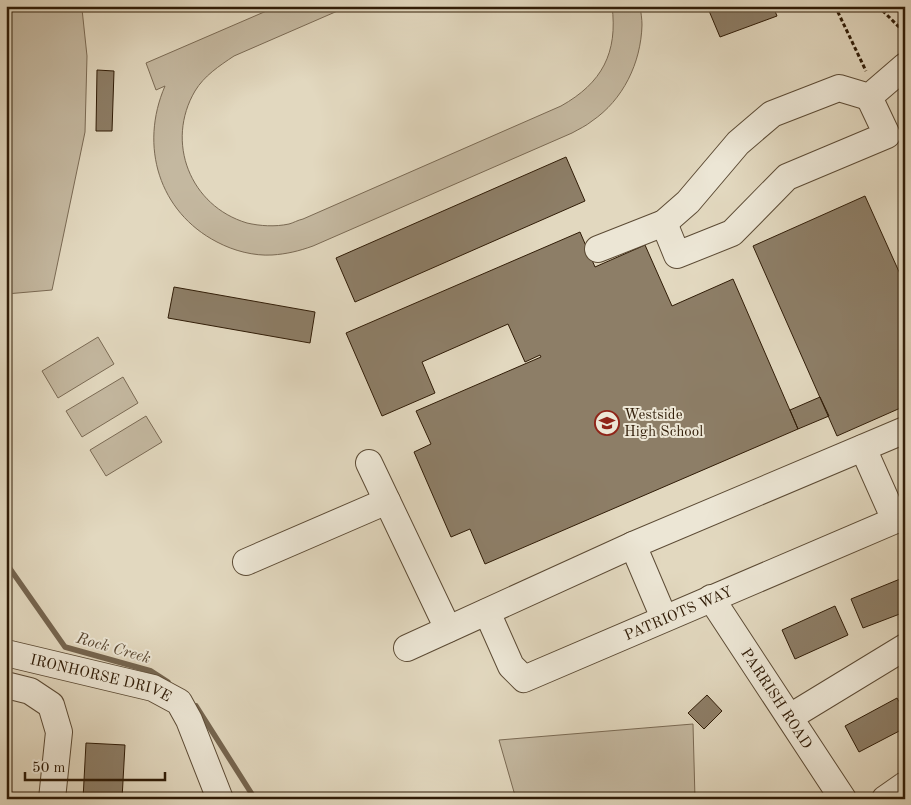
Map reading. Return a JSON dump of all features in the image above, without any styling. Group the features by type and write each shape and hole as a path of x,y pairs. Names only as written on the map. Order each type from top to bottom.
{"street":[{"path":"598,249 664,223 688,202 738,143 772,114 839,88 869,87 905,66"},
{"path":"664,223 677,255 732,233 787,177 886,135 869,87"},
{"path":"407,648 633,545 905,430"},
{"path":"862,448 900,518"},
{"path":"369,463 448,629"},
{"path":"246,562 387,502"},
{"name":"PATRIOTS WAY","path":"486,612 511,666 524,679 900,518"},
{"path":"633,545 664,618"},
{"name":"PARRISH ROAD","path":"712,598 843,799"},
{"path":"790,717 905,647"},
{"name":"IRONHORSE DRIVE","path":"6,653 153,688 179,702 189,720 220,799"},
{"path":"6,685 30,691 51,705 58,732 52,799"},
{"path":"884,799 905,785"}],"path":[{"path":"96,6 99,8 112,6"},
{"path":"835,6 869,87"},
{"path":"878,6 905,33"}],"shaded area":[{"path":"6,6 70,6 82,9 87,56 85,132 52,290 6,294"},
{"path":"278,6 349,6 234,56 217,68 207,76 195,91 186,111 182,131 183,151 188,170 198,187 211,202 227,215 257,225 278,226 303,219 561,106 587,87 597,77 604,65 612,38 612,6 640,6 641,39 634,67 621,91 603,112 585,126 313,246 283,254 258,255 224,245 197,229 181,213 168,195 160,175 155,154 154,131 157,109 165,86 156,90 146,63"},
{"path":"98,337 114,364 58,398 42,371"},
{"path":"123,377 138,403 82,437 66,411"},
{"path":"146,416 162,442 106,476 90,450"},
{"path":"693,724 695,799 516,799 499,740"}],"building":[{"path":"707,6 773,6 777,16 720,37"},
{"path":"97,70 114,71 112,131 96,131"},
{"path":"566,157 585,201 355,302 336,258"},
{"path":"865,196 905,285 905,406 837,436 753,246"},
{"path":"580,232 595,267 645,245 672,306 733,279 798,429 485,564 470,529 451,537 414,452 431,444 416,411 541,357 540,355 525,362 508,324 422,362 435,393 382,416 346,333"},
{"path":"174,287 315,312 310,343 168,318"},
{"path":"820,397 829,416 798,429 790,410"},
{"path":"905,577 905,612 863,628 851,599"},
{"path":"835,606 848,635 795,659 782,630"},
{"path":"707,695 722,711 704,729 688,713"},
{"path":"897,698 905,712 905,728 859,752 845,726"},
{"path":"86,743 125,745 122,799 83,799"},
{"path":"6,772 10,772 9,799 6,799"}],"waterway":[{"name":"Rock Creek","path":"6,563 65,647 151,671 168,682"},
{"name":"Rock Creek","path":"196,706 255,799"}],"place":[{"name":"Westside High School","path":"607,423"}]}
